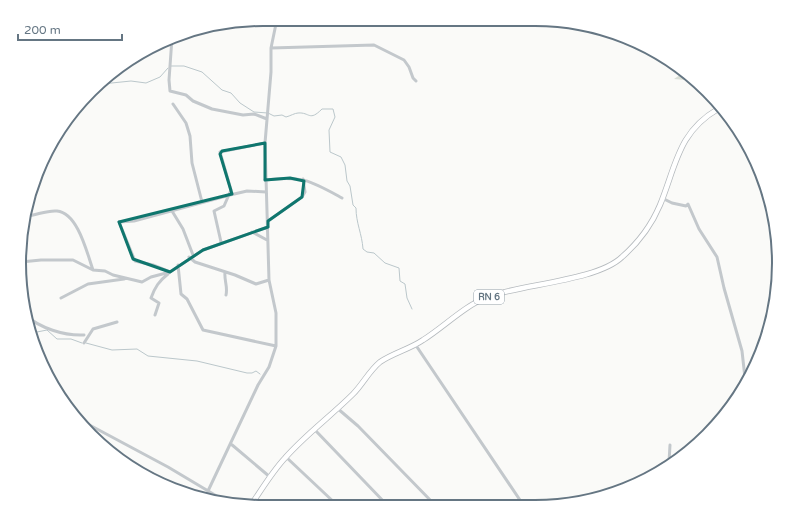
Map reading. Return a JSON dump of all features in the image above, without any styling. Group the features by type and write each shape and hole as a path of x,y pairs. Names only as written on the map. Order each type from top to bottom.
{"main road":[{"name":"RN 6","path":"256,500 270,477 286,457 353,394 379,363 415,344 459,313 488,297 576,276 607,266 618,260 631,248 646,229 662,198 676,158 684,142 695,127 716,110"}],"street":[{"path":"208,491 258,384 269,367 276,346 276,313 269,280 267,240 268,221 265,180 265,143 271,48 275,26"},
{"path":"172,44 168,80 170,91 186,95 193,101 212,109 243,115 254,114 267,119"},
{"path":"271,48 374,45 404,60 410,67 413,78 416,81"},
{"path":"173,104 186,123 190,136 192,163 202,202"},
{"path":"221,242 214,211 224,206 230,195 230,185 220,152 265,143"},
{"path":"265,180 290,178 303,179 322,186 342,198"},
{"path":"268,221 302,197 305,192 303,179"},
{"path":"170,272 153,265 135,261 119,222 134,221 246,191 266,192"},
{"path":"662,198 672,203 686,206 688,204 689,205 691,213 699,229 717,257 724,288 742,351 745,374"},
{"path":"31,215 49,211 63,213 79,230 93,270"},
{"path":"172,211 183,229 193,255"},
{"path":"155,315 159,303 151,298 158,281 178,265 193,255 221,242 268,227"},
{"path":"252,232 267,240"},
{"path":"190,257 195,262 235,275 256,284 269,280"},
{"path":"26,261 73,260 93,270 105,270 113,275 142,282 151,277 170,272"},
{"path":"178,265 181,294 187,299 203,330 276,346"},
{"path":"225,272 225,280 228,287 226,295"},
{"path":"61,298 88,284 128,278"},
{"path":"33,321 41,326 59,332 84,335"},
{"path":"84,343 93,329 117,322"},
{"path":"415,344 520,500"},
{"path":"337,408 358,426 430,500"},
{"path":"90,426 168,467 214,494"},
{"path":"315,430 382,500"},
{"path":"231,444 270,477"},
{"path":"669,458 670,445"},
{"path":"286,457 332,500"}],"highlighted area":[{"path":"265,143 265,180 290,178 304,181 302,197 268,221 268,227 203,250 170,272 133,259 119,222 232,194 220,154 222,151"}],"shaded area":[{"path":"679,75 685,80 674,79"}],"waterway":[{"path":"171,66 184,66 202,72 222,90 231,93 240,103 254,112 268,113 274,116 282,115 286,117 295,113 302,113 312,116 322,109 333,109 335,117 329,130 330,152 341,157 345,165 353,205 356,208 363,249 367,252 374,253 385,263 399,268 400,281 405,284 407,298 412,309"},
{"path":"109,83 131,81 146,83 160,77 168,68"},
{"path":"37,332 47,330 57,339 71,339 82,343"},
{"path":"86,343 112,350 137,349 148,356 197,361 247,373 256,371 260,374"}]}
